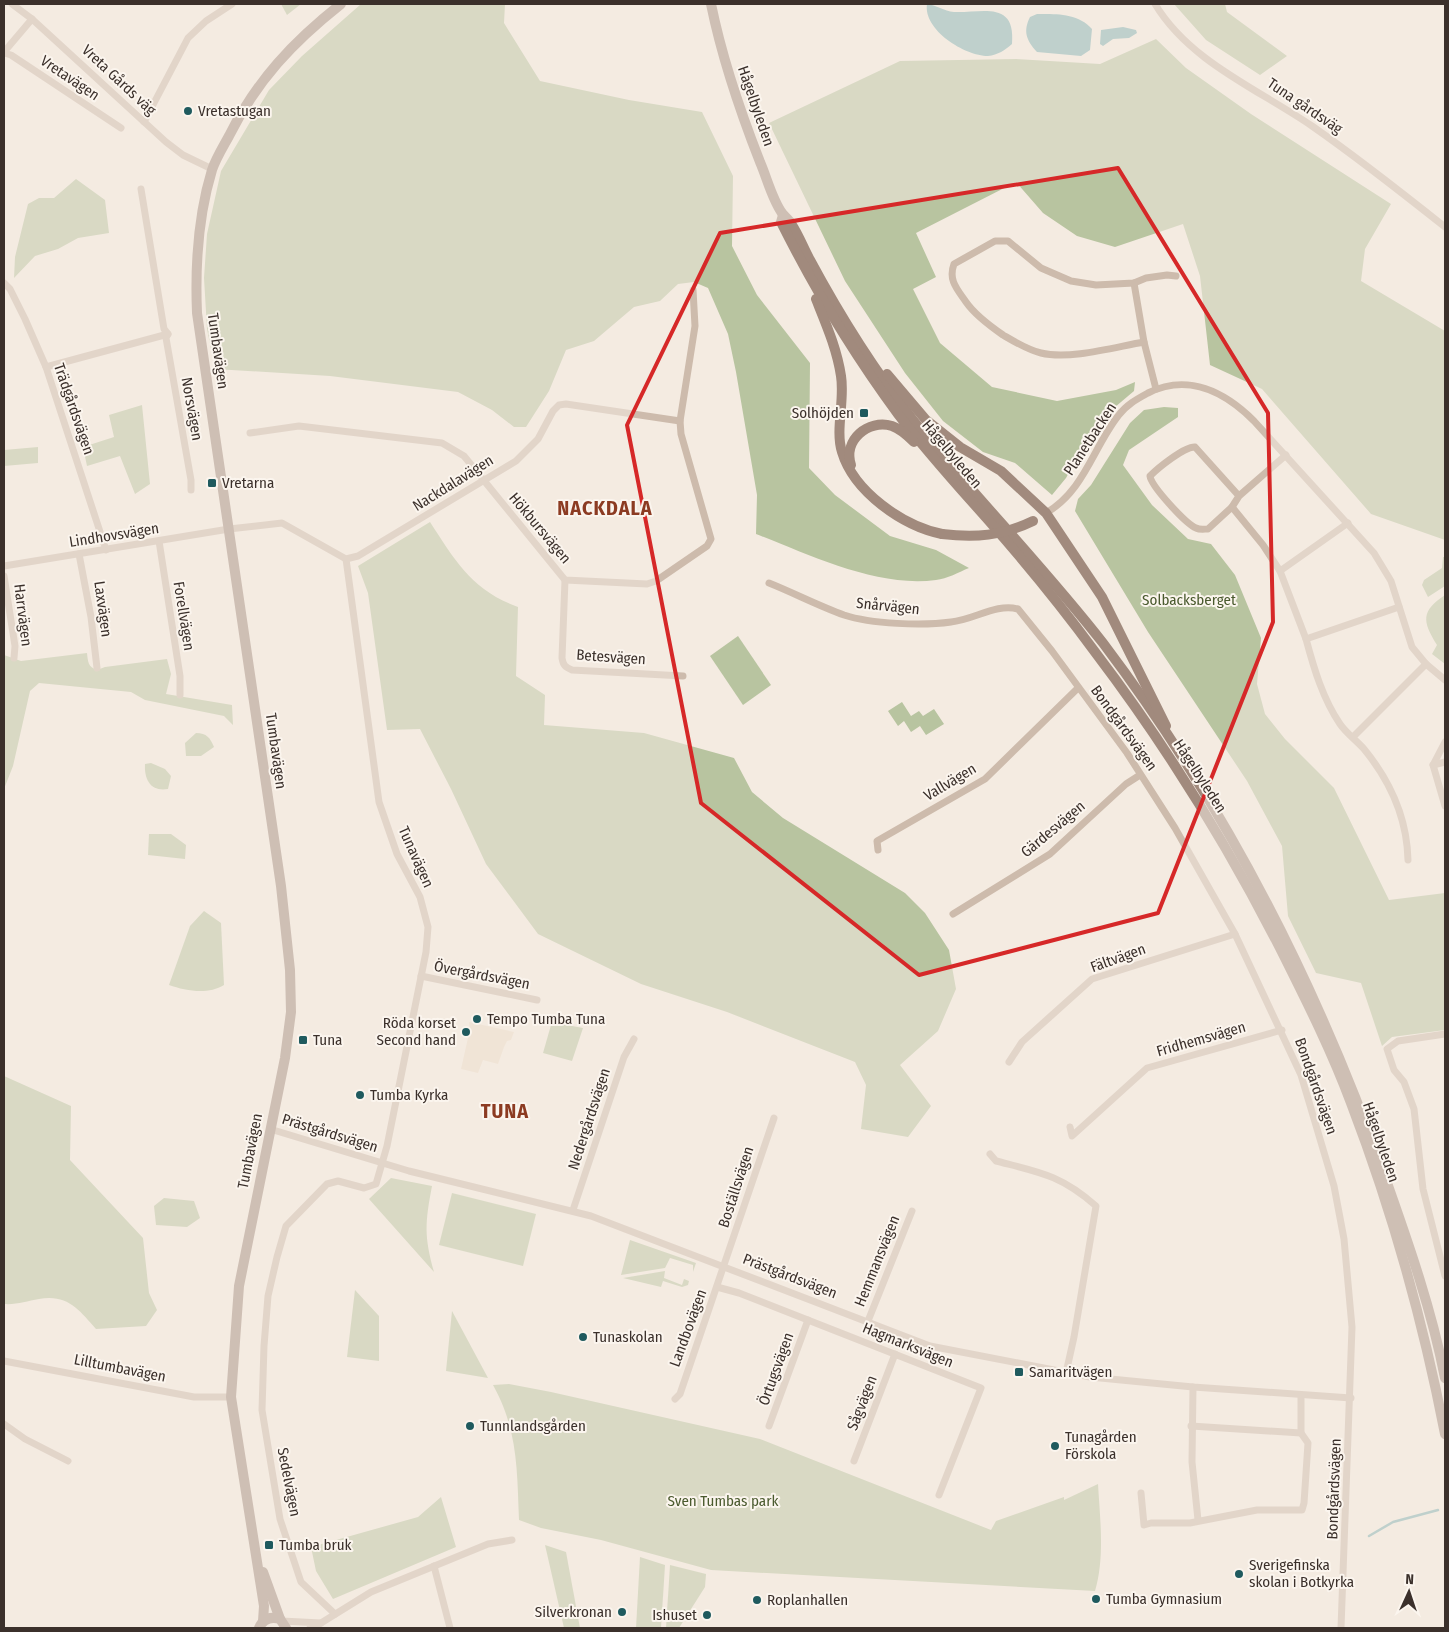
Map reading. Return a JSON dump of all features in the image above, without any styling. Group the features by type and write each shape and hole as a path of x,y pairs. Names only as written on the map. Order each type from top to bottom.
{"main road":[{"name":"Tumbavägen","path":"261,1625 264,1606 231,1397 239,1286 285,1058 291,1012 290,970 280,886 197,313 196,272 199,234 212,169 249,98 291,47 341,4"},
{"name":"Hågelbyleden","path":"711,4 716,31 748,130 783,214 790,220 808,267 848,343 900,416 1046,588 1127,694 1213,824 1251,890 1303,993 1351,1101 1393,1223 1426,1345 1445,1434"},
{"name":"Hågelbyleden","path":"808,267 886,383 914,420 1032,557 1103,644 1181,756 1220,819 1257,885 1311,991 1358,1098 1400,1220 1437,1342 1445,1378"},
{"path":"808,267 838,360 843,388 840,435 842,453 866,490 893,514 921,528 942,534 968,537 996,535 1033,521 1046,513"},
{"path":"808,267 890,377 926,420 960,447 1001,471 1046,513 1102,597 1181,756"},
{"path":"852,471 849,454 853,440 864,428 882,424 892,426 907,434 951,477"},
{"name":"Tumbavägen","path":"254,1548 283,1623"},
{"path":"261,1625 270,1617 283,1623"}],"street":[{"name":"Vreta Gårds väg","path":"12,4 32,19 144,122 183,155 212,169"},
{"path":"144,122 188,38 206,21 232,4"},
{"name":"Tuna gårdsväg","path":"1155,4 1175,31 1205,58 1278,103 1339,144 1445,227"},
{"path":"4,53 32,19"},
{"name":"Vretavägen","path":"4,53 11,55 121,128"},
{"name":"Norsvägen","path":"141,189 164,329 168,334 166,338 191,480 191,490"},
{"path":"1144,342 1058,355 1041,353 1018,344 990,326 968,305 951,277 954,264 995,241 1001,241 1008,242 1041,268 1071,281 1096,285 1134,283 1146,278 1167,275 1176,276"},
{"name":"Trädgårdsvägen","path":"4,283 10,290 25,318 46,367 106,550"},
{"path":"1134,283 1144,342 1156,389"},
{"name":"Hökbursvägen","path":"250,433 299,426 442,443 464,456 565,580 637,584 656,581 709,544 711,539 710,529 681,434 680,421 695,326 693,290"},
{"path":"46,367 168,334"},
{"name":"Planetbacken","path":"1046,513 1053,509 1078,482 1118,415 1130,403 1156,389 1170,386 1192,386 1223,395 1239,406 1286,455 1348,523 1383,566 1412,648 1426,664 1445,680"},
{"name":"Nackdalavägen","path":"346,559 358,556 484,482 516,461 538,438 553,411 559,405 566,404 680,421"},
{"path":"1239,496 1195,447 1190,446 1182,451 1150,476 1154,485 1195,528 1208,529 1232,508 1239,496 1286,455"},
{"path":"1232,508 1263,545 1280,571 1327,703 1340,726 1353,737 1384,776 1397,800 1408,839 1408,860"},
{"path":"229,529 282,523 346,559"},
{"path":"1280,571 1348,523"},
{"name":"Lindhovsvägen","path":"4,566 229,529"},
{"name":"Forellvägen","path":"159,541 180,676 180,695"},
{"name":"Laxvägen","path":"79,554 91,617 97,668"},
{"name":"Tunavägen","path":"346,559 379,802 397,854 420,897 428,927 421,976 382,1163"},
{"name":"Harrvägen","path":"4,576 15,646 14,658"},
{"name":"Betesvägen","path":"565,580 563,665 572,670 683,676"},
{"name":"Snårvägen","path":"769,583 844,615 858,618 929,624 951,623 1007,606"},
{"name":"Bondgårdsvägen","path":"1007,606 1018,609 1078,688 1140,775 1184,844 1235,934 1282,1030 1301,1075 1334,1186 1344,1239 1352,1327 1352,1398 1341,1628"},
{"path":"1306,640 1398,607"},
{"path":"1353,737 1426,664"},
{"name":"Vallvägen","path":"878,850 877,841 985,779 1078,688"},
{"path":"1445,742 1433,765 1445,806"},
{"path":"1433,765 1445,762"},
{"name":"Gärdesvägen","path":"954,914 1050,854 1126,784 1140,775"},
{"name":"Fältvägen","path":"1009,1062 1022,1042 1092,979 1235,934"},
{"name":"Övergårdsvägen","path":"421,976 537,1000"},
{"name":"Fridhemsvägen","path":"1070,1127 1072,1136 1146,1068 1282,1030"},
{"path":"1445,1034 1398,1041 1388,1049 1394,1070 1404,1082 1414,1109 1423,1190 1445,1276"},
{"name":"Nedergårdsvägen","path":"573,1210 624,1057 634,1039"},
{"name":"Boställsvägen","path":"724,1265 774,1118"},
{"name":"Prästgårdsvägen","path":"270,1129 382,1163 573,1210 724,1265 930,1346 1090,1377 1193,1387 1352,1398"},
{"path":"990,1154 996,1161 1060,1180 1076,1189 1096,1206 1076,1327 1066,1373"},
{"name":"Prästgårdsvägen","path":"264,1338 268,1296 286,1226 327,1184 338,1181 364,1188 373,1186 377,1180 382,1163"},
{"name":"Hemmansvägen","path":"868,1321 912,1210"},
{"name":"Landbovägen","path":"675,1398 680,1394 724,1265"},
{"name":"Hagmarksvägen","path":"717,1287 738,1293 981,1388 939,1495"},
{"name":"Örtugsvägen","path":"769,1426 808,1320"},
{"name":"Sedelvägen","path":"264,1338 262,1410 280,1518 301,1582 335,1614"},
{"name":"Sågvägen","path":"854,1461 895,1354"},
{"name":"Lilltumbavägen","path":"4,1361 194,1397 231,1397"},
{"path":"1193,1387 1192,1462 1198,1520"},
{"path":"1141,1493 1144,1525 1151,1523 1190,1523 1257,1510 1302,1510 1308,1443 1301,1433 1301,1395"},
{"path":"4,1424 25,1439 68,1461"},
{"path":"1191,1426 1301,1433"},
{"path":"310,1628 371,1592 488,1544 512,1540"},
{"path":"434,1566 450,1628"},
{"path":"283,1623 321,1623"}],"highlighted area":[{"path":"1118,168 1268,413 1273,622 1158,913 919,975 701,803 627,425 720,233"}],"green space":[{"path":"281,4 301,4 287,15"},
{"path":"361,4 505,4 504,23 540,81 629,100 702,112 733,176 732,246 757,295 810,363 809,468 835,495 890,536 936,550 969,568 949,577 936,580 891,579 844,568 756,534 757,495 728,334 708,288 694,282 678,284 660,301 634,307 594,341 566,350 549,391 526,427 514,427 492,410 458,392 330,376 215,369 207,329 204,278 207,234 221,171 269,90 302,56"},
{"path":"1174,4 1225,4 1227,12 1287,56 1260,75 1206,40"},
{"path":"1156,39 1186,68 1251,114 1391,204 1365,249 1361,281 1445,331 1445,540 1371,514 1262,389 1210,365 1200,276 1183,224 1115,247 1077,236 1043,213 1016,182 916,233 936,277 913,289 940,343 992,387 1057,401 1116,390 1135,382 1134,391 1095,424 1066,478 1052,495 1015,463 983,452 943,421 905,373 845,281 769,123 900,61 1016,59 1100,64"},
{"path":"76,179 105,200 109,233 78,238 58,249 35,256 14,278 15,257 28,204 39,198 54,198"},
{"path":"142,405 150,484 135,494 120,456 87,466 83,447 114,437 109,415"},
{"name":"Solbacksberget","path":"1164,407 1178,408 1178,417 1129,450 1123,465 1152,505 1188,539 1211,544 1235,575 1261,638 1257,684 1265,714 1285,739 1334,788 1389,900 1445,893 1445,1030 1392,1037 1382,1046 1361,983 1316,973 1288,916 1282,846 1247,781 1148,632 1075,511 1078,499 1091,485 1130,423 1144,410"},
{"path":"38,447 38,463 4,466 4,450"},
{"path":"430,522 457,562 477,583 488,592 518,607 516,676 545,695 544,725 644,733 734,758 752,792 783,818 905,893 925,913 949,950 956,989 938,1031 900,1065 931,1106 908,1137 861,1129 866,1085 855,1062 727,1012 641,984 538,934 486,864 420,729 387,730 368,593 358,566"},
{"path":"1443,557 1445,557 1445,586 1428,597 1422,585 1424,580 1442,568"},
{"path":"1445,595 1445,664 1432,654 1437,645 1432,637 1426,617 1432,606"},
{"path":"738,636 771,685 743,705 710,656"},
{"path":"87,653 89,664 97,670 105,667 167,659 171,674 166,694 232,705 233,725 224,716 145,700 131,692 39,683 30,691 13,766 4,789 4,655 21,661"},
{"path":"902,702 911,716 919,711 923,716 934,709 944,724 926,735 920,726 911,732 904,721 898,726 888,711"},
{"path":"196,733 208,737 214,747 201,756 186,756 185,743"},
{"path":"151,763 165,769 171,776 168,789 157,789 147,780 145,764"},
{"path":"149,834 171,834 186,845 185,859 148,855"},
{"path":"204,911 221,923 224,985 211,990 197,991 169,985 190,926"},
{"path":"556,1023 583,1028 572,1061 543,1053 551,1025"},
{"path":"4,1076 71,1106 70,1160 143,1238 149,1293 157,1310 146,1326 96,1329 72,1305 58,1299 49,1298 4,1304"},
{"path":"391,1178 432,1186 428,1210 427,1239 434,1272 369,1199"},
{"path":"452,1193 536,1214 523,1266 439,1245"},
{"path":"164,1198 194,1201 200,1218 187,1227 156,1225 154,1206"},
{"path":"630,1240 696,1263 693,1272 693,1265 670,1258 665,1268 621,1275"},
{"path":"665,1271 664,1278 682,1285 684,1279 689,1281 688,1285 682,1287 663,1281 661,1287 623,1278"},
{"path":"355,1290 379,1316 379,1361 347,1357"},
{"path":"452,1311 488,1378 446,1371"},
{"name":"Sven Tumbas park","path":"509,1384 760,1439 991,1530 996,1521 1064,1497 1064,1500 1098,1484 1101,1551 1095,1591 711,1570 601,1540 541,1528 519,1520 515,1451 512,1434 493,1385"},
{"path":"441,1497 456,1547 333,1599 316,1571 311,1547 418,1517"},
{"path":"545,1545 566,1552 580,1628 564,1628"},
{"path":"640,1557 665,1565 661,1628 636,1628"},
{"path":"670,1565 706,1574 705,1587 679,1628 666,1628"}],"shaded area":[{"path":"469,1022 514,1032 511,1040 507,1041 504,1047 498,1064 483,1060 478,1073 461,1069 470,1029"}],"water":[{"path":"927,4 954,12 986,11 1003,15 1009,21 1012,30 1012,44 1001,52 988,56 968,52 947,40 938,32 928,14"},
{"path":"1037,14 1073,17 1086,24 1092,29 1090,50 1081,56 1037,52 1030,43 1026,31 1030,17"},
{"path":"1123,27 1136,30 1137,33 1129,38 1113,39 1103,46 1100,44 1101,30"}],"waterway":[{"path":"1369,1536 1393,1522 1438,1510"}],"place":[{"name":"Vretastugan","path":"188,111"},
{"name":"Solhöjden","path":"864,413"},
{"name":"Vretarna","path":"212,483"},
{"name":"Tempo Tumba Tuna","path":"477,1019"},
{"name":"Röda korset Second hand","path":"466,1032"},
{"name":"Tuna","path":"303,1040"},
{"name":"Tumba Kyrka","path":"360,1095"},
{"name":"Tunaskolan","path":"583,1337"},
{"name":"Samaritvägen","path":"1019,1372"},
{"name":"Tunnlandsgården","path":"470,1426"},
{"name":"Tunagården Förskola","path":"1055,1446"},
{"name":"Tumba bruk","path":"269,1545"},
{"name":"Sverigefinska skolan i Botkyrka","path":"1239,1574"},
{"name":"Tumba Gymnasium","path":"1096,1599"},
{"name":"Roplanhallen","path":"757,1600"},
{"name":"Silverkronan","path":"622,1612"},
{"name":"Ishuset","path":"707,1615"}],"district":[{"name":"NACKDALA","path":"605,508"},
{"name":"TUNA","path":"505,1111"}]}
